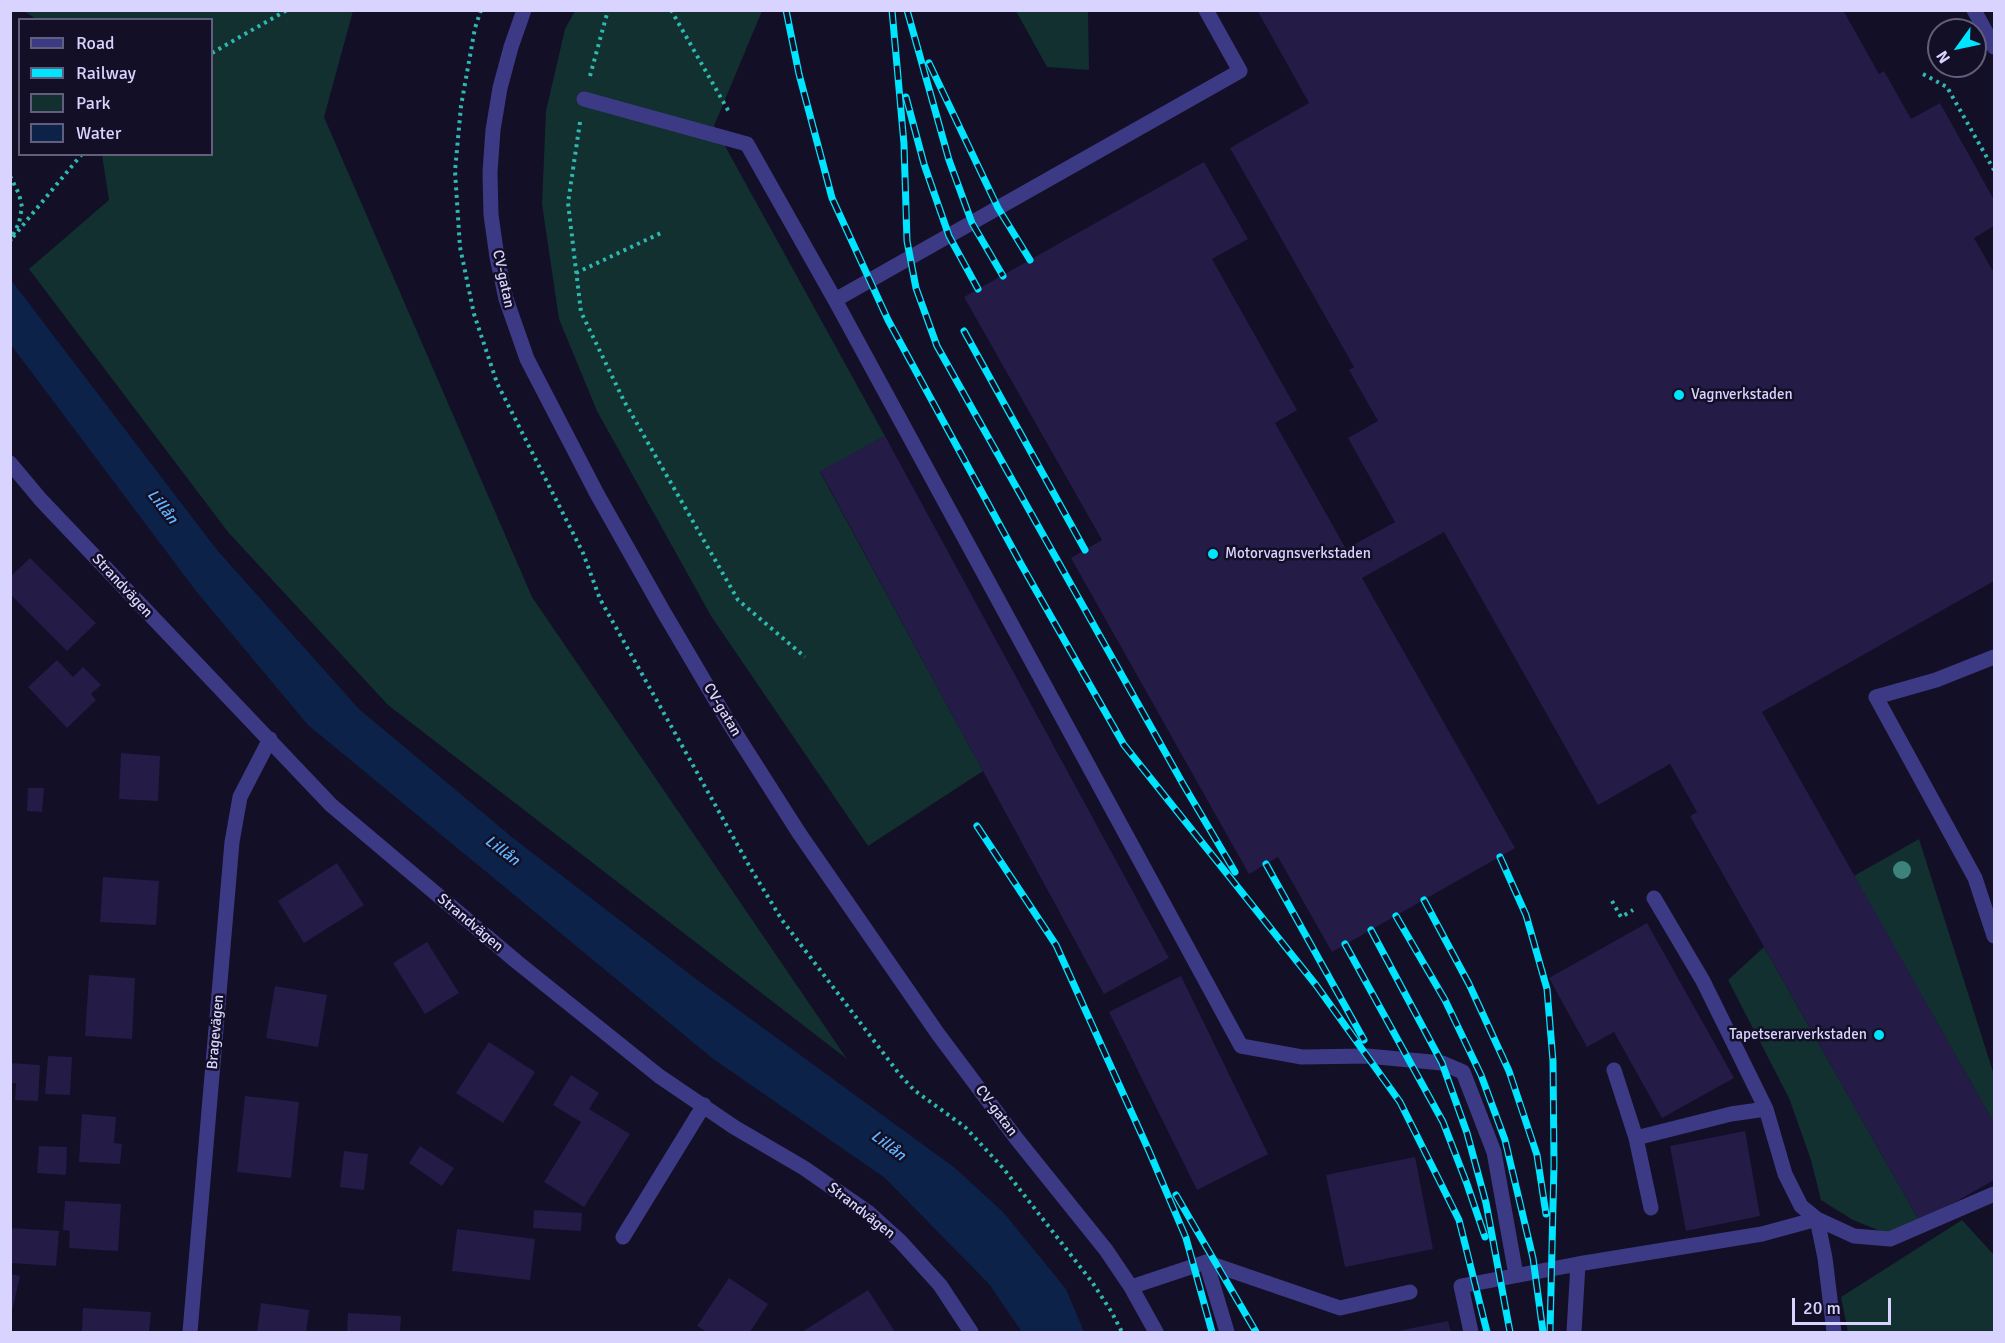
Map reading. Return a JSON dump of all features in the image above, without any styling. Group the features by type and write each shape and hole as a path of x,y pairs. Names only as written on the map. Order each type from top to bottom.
{"street":[{"name":"CV-gatan","path":"524,10 511,46 500,88 493,130 490,172 491,215 497,257 506,299 527,359 597,494 663,611 729,723 799,833 938,1034 1016,1138 1106,1250 1131,1287 1156,1332"},
{"path":"835,300 1240,71 1206,10"},
{"path":"1974,10 1995,47"},
{"path":"584,99 747,144 835,300 1241,1046 1302,1058 1367,1056 1442,1062 1463,1072 1494,1152 1516,1275"},
{"name":"Strandvägen","path":"10,463 41,500 129,594 331,805 517,962 659,1076 734,1127 804,1168 869,1213 900,1241 940,1284 971,1332"},
{"path":"1995,657 1936,680 1876,697 1975,878 1995,936"},
{"name":"Bragevägen","path":"190,1332 232,842 240,797 270,739"},
{"path":"1654,898 1703,981 1766,1108 1785,1174 1801,1206 1817,1219 1854,1236 1890,1239 1995,1194"},
{"path":"1614,1070 1635,1138 1651,1208"},
{"path":"623,1237 704,1105"},
{"path":"1635,1138 1731,1114 1766,1108"},
{"path":"1471,1332 1461,1286 1762,1234 1817,1219"},
{"path":"1817,1219 1825,1258 1833,1332"},
{"path":"1206,1262 1227,1332"},
{"path":"1131,1287 1206,1262 1340,1308 1410,1292"},
{"path":"1574,1332 1578,1264"}],"path":[{"path":"213,52 287,10"},
{"path":"608,10 584,99 568,203 580,312 624,401 738,600 805,657"},
{"path":"671,10 747,144"},
{"path":"1923,74 1947,87 1995,170"},
{"path":"12,239 80,156"},
{"path":"10,176 19,194 22,207 20,223 12,239"},
{"path":"576,273 662,233"}],"green space":[{"path":"24,11 353,11 324,117 532,597 847,1059 388,705 228,532 29,269 109,200 102,156 213,156 213,18 34,18"},
{"path":"575,11 762,11 714,126 885,436 820,472 983,771 868,846 711,616 597,411 559,319 542,204 546,111 565,29"},
{"path":"1016,11 1088,11 1089,70 1047,67"},
{"path":"1919,839 1994,1075 1994,1123 1854,876"},
{"path":"1764,947 1920,1222 1890,1235 1853,1220 1821,1200 1811,1160 1789,1098 1728,980"},
{"path":"1962,1220 1994,1255 1994,1332 1848,1332 1841,1297"}],"water":[{"name":"Lillån","path":"11,280 217,550 359,709 513,838 696,979 955,1168 1003,1212 1066,1289 1084,1332 1022,1332 989,1284 885,1178 712,1058 308,725 196,591 11,345"}],"building":[{"name":"Vagnverkstaden","path":"1257,10 1843,10 1879,74 1884,71 1911,119 1940,103 1994,200 1994,226 1974,238 1994,273 1994,581 1762,712 1994,1123 1994,1180 1920,1222 1690,816 1697,812 1670,764 1598,805 1444,532 1362,578 1515,848 1332,952 1278,857 1249,874 1071,558 1102,540 964,297 1204,162 1248,239 1212,259 1297,410 1275,423 1346,549 1395,522 1348,438 1378,421 1349,370 1354,367 1230,148 1309,103"},
{"path":"885,436 1169,958 1104,994 820,471"},
{"path":"30,558 96,623 67,651 10,594 10,577"},
{"path":"57,660 73,677 83,667 101,685 91,694 96,700 67,728 28,687"},
{"path":"121,753 160,756 158,801 119,799"},
{"path":"28,788 44,788 42,812 27,811"},
{"path":"337,863 364,905 304,943 278,901"},
{"path":"103,877 159,881 156,925 100,922"},
{"path":"1647,923 1734,1078 1662,1118 1614,1032 1587,1047 1549,978"},
{"path":"427,942 459,993 425,1014 393,963"},
{"path":"89,975 135,978 132,1039 85,1036"},
{"path":"1181,976 1268,1154 1197,1190 1109,1012"},
{"path":"275,986 327,995 318,1047 266,1038"},
{"path":"489,1042 535,1072 503,1123 456,1093"},
{"path":"48,1056 72,1057 70,1095 45,1094"},
{"path":"10,1063 40,1065 38,1101 15,1100 16,1083 10,1083"},
{"path":"571,1075 599,1093 589,1109 630,1134 584,1207 544,1182 581,1122 553,1105"},
{"path":"245,1096 299,1102 291,1178 237,1172"},
{"path":"82,1114 116,1117 114,1143 122,1144 120,1164 79,1162"},
{"path":"1745,1131 1760,1216 1686,1231 1670,1146"},
{"path":"39,1146 67,1147 66,1175 37,1173"},
{"path":"420,1146 454,1168 442,1186 409,1163"},
{"path":"344,1151 368,1154 364,1190 340,1187"},
{"path":"1415,1157 1433,1249 1345,1267 1326,1175"},
{"path":"65,1201 121,1204 118,1251 69,1248 70,1231 63,1230"},
{"path":"534,1210 582,1213 581,1231 533,1228"},
{"path":"10,1228 59,1231 56,1266 10,1263"},
{"path":"457,1229 535,1239 530,1280 452,1271"},
{"path":"10,1274 20,1276 11,1315 10,1315"},
{"path":"729,1278 768,1304 750,1332 707,1332 697,1326"},
{"path":"868,1290 895,1332 802,1332"},
{"path":"261,1303 309,1310 306,1332 257,1332"},
{"path":"83,1308 151,1312 149,1332 82,1332"},
{"path":"348,1313 401,1316 400,1332 347,1332"},
{"path":"1448,1321 1451,1332 1398,1332 1398,1331"}],"railway":[{"path":"786,10 799,74 832,198 888,320 1021,564 1124,745 1316,985 1400,1102 1459,1220 1487,1332"},
{"path":"892,10 904,144 907,241 916,288 937,346 1183,784 1235,872"},
{"path":"907,10 949,160 972,223 1003,276"},
{"path":"929,63 998,208 1030,260"},
{"path":"906,97 924,164 949,236 978,289"},
{"path":"964,331 1085,550"},
{"path":"977,826 1056,945 1186,1238 1212,1332"},
{"path":"1500,857 1526,915 1547,989 1553,1061 1554,1164 1550,1332"},
{"path":"1266,864 1364,1040"},
{"path":"1424,900 1469,984 1509,1071 1537,1155 1546,1214"},
{"path":"1396,916 1445,1000 1481,1075 1505,1140 1533,1258 1543,1332"},
{"path":"1371,930 1442,1063 1467,1133 1486,1203 1510,1332"},
{"path":"1345,944 1443,1122 1485,1237"},
{"path":"1176,1195 1256,1332"}],"place":[{"name":"Vagnverkstaden","path":"1679,395"},
{"name":"Motorvagnsverkstaden","path":"1213,554"},
{"name":"Tapetserarverkstaden","path":"1879,1035"}]}
